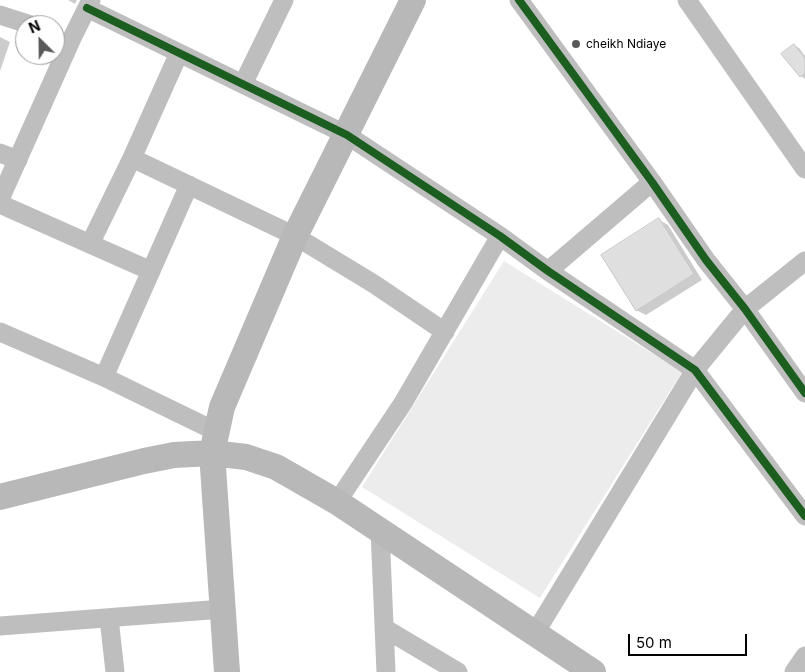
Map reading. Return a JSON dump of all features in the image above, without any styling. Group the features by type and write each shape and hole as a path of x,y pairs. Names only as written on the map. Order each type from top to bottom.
{"main road":[{"path":"227,672 215,442 222,407 295,236 413,0"},
{"path":"0,498 174,455 215,442 246,457 276,467 337,502 593,672"}],"street":[{"path":"243,84 284,0"},
{"path":"519,0 805,394"},
{"path":"687,0 805,169"},
{"path":"65,34 89,4 179,53 347,135 500,236 694,370 805,516"},
{"path":"0,15 15,20"},
{"path":"90,244 132,158 179,53"},
{"path":"0,198 18,160 53,65"},
{"path":"0,153 18,160"},
{"path":"132,158 295,236 374,284 445,332"},
{"path":"548,270 652,182"},
{"path":"104,377 189,185"},
{"path":"0,204 151,272"},
{"path":"337,502 403,403 500,236"},
{"path":"535,633 694,370 745,310 805,261"},
{"path":"0,332 104,377 215,442"},
{"path":"380,530 386,672"},
{"path":"0,626 223,609"},
{"path":"109,618 115,672"},
{"path":"384,628 458,672"},
{"path":"794,672 805,656"}],"shaded area":[{"path":"504,261 682,372 540,598 362,487"}],"building":[{"path":"794,44 805,58 805,73 800,77 781,54"},
{"path":"659,218 694,274 636,311 601,255"}],"cycle path":[{"path":"519,0 652,182 706,260 745,309 805,393"},
{"path":"87,8 347,135 500,236 548,271 695,370 805,516"}],"place":[{"name":"cheikh Ndiaye","path":"576,44"}]}
